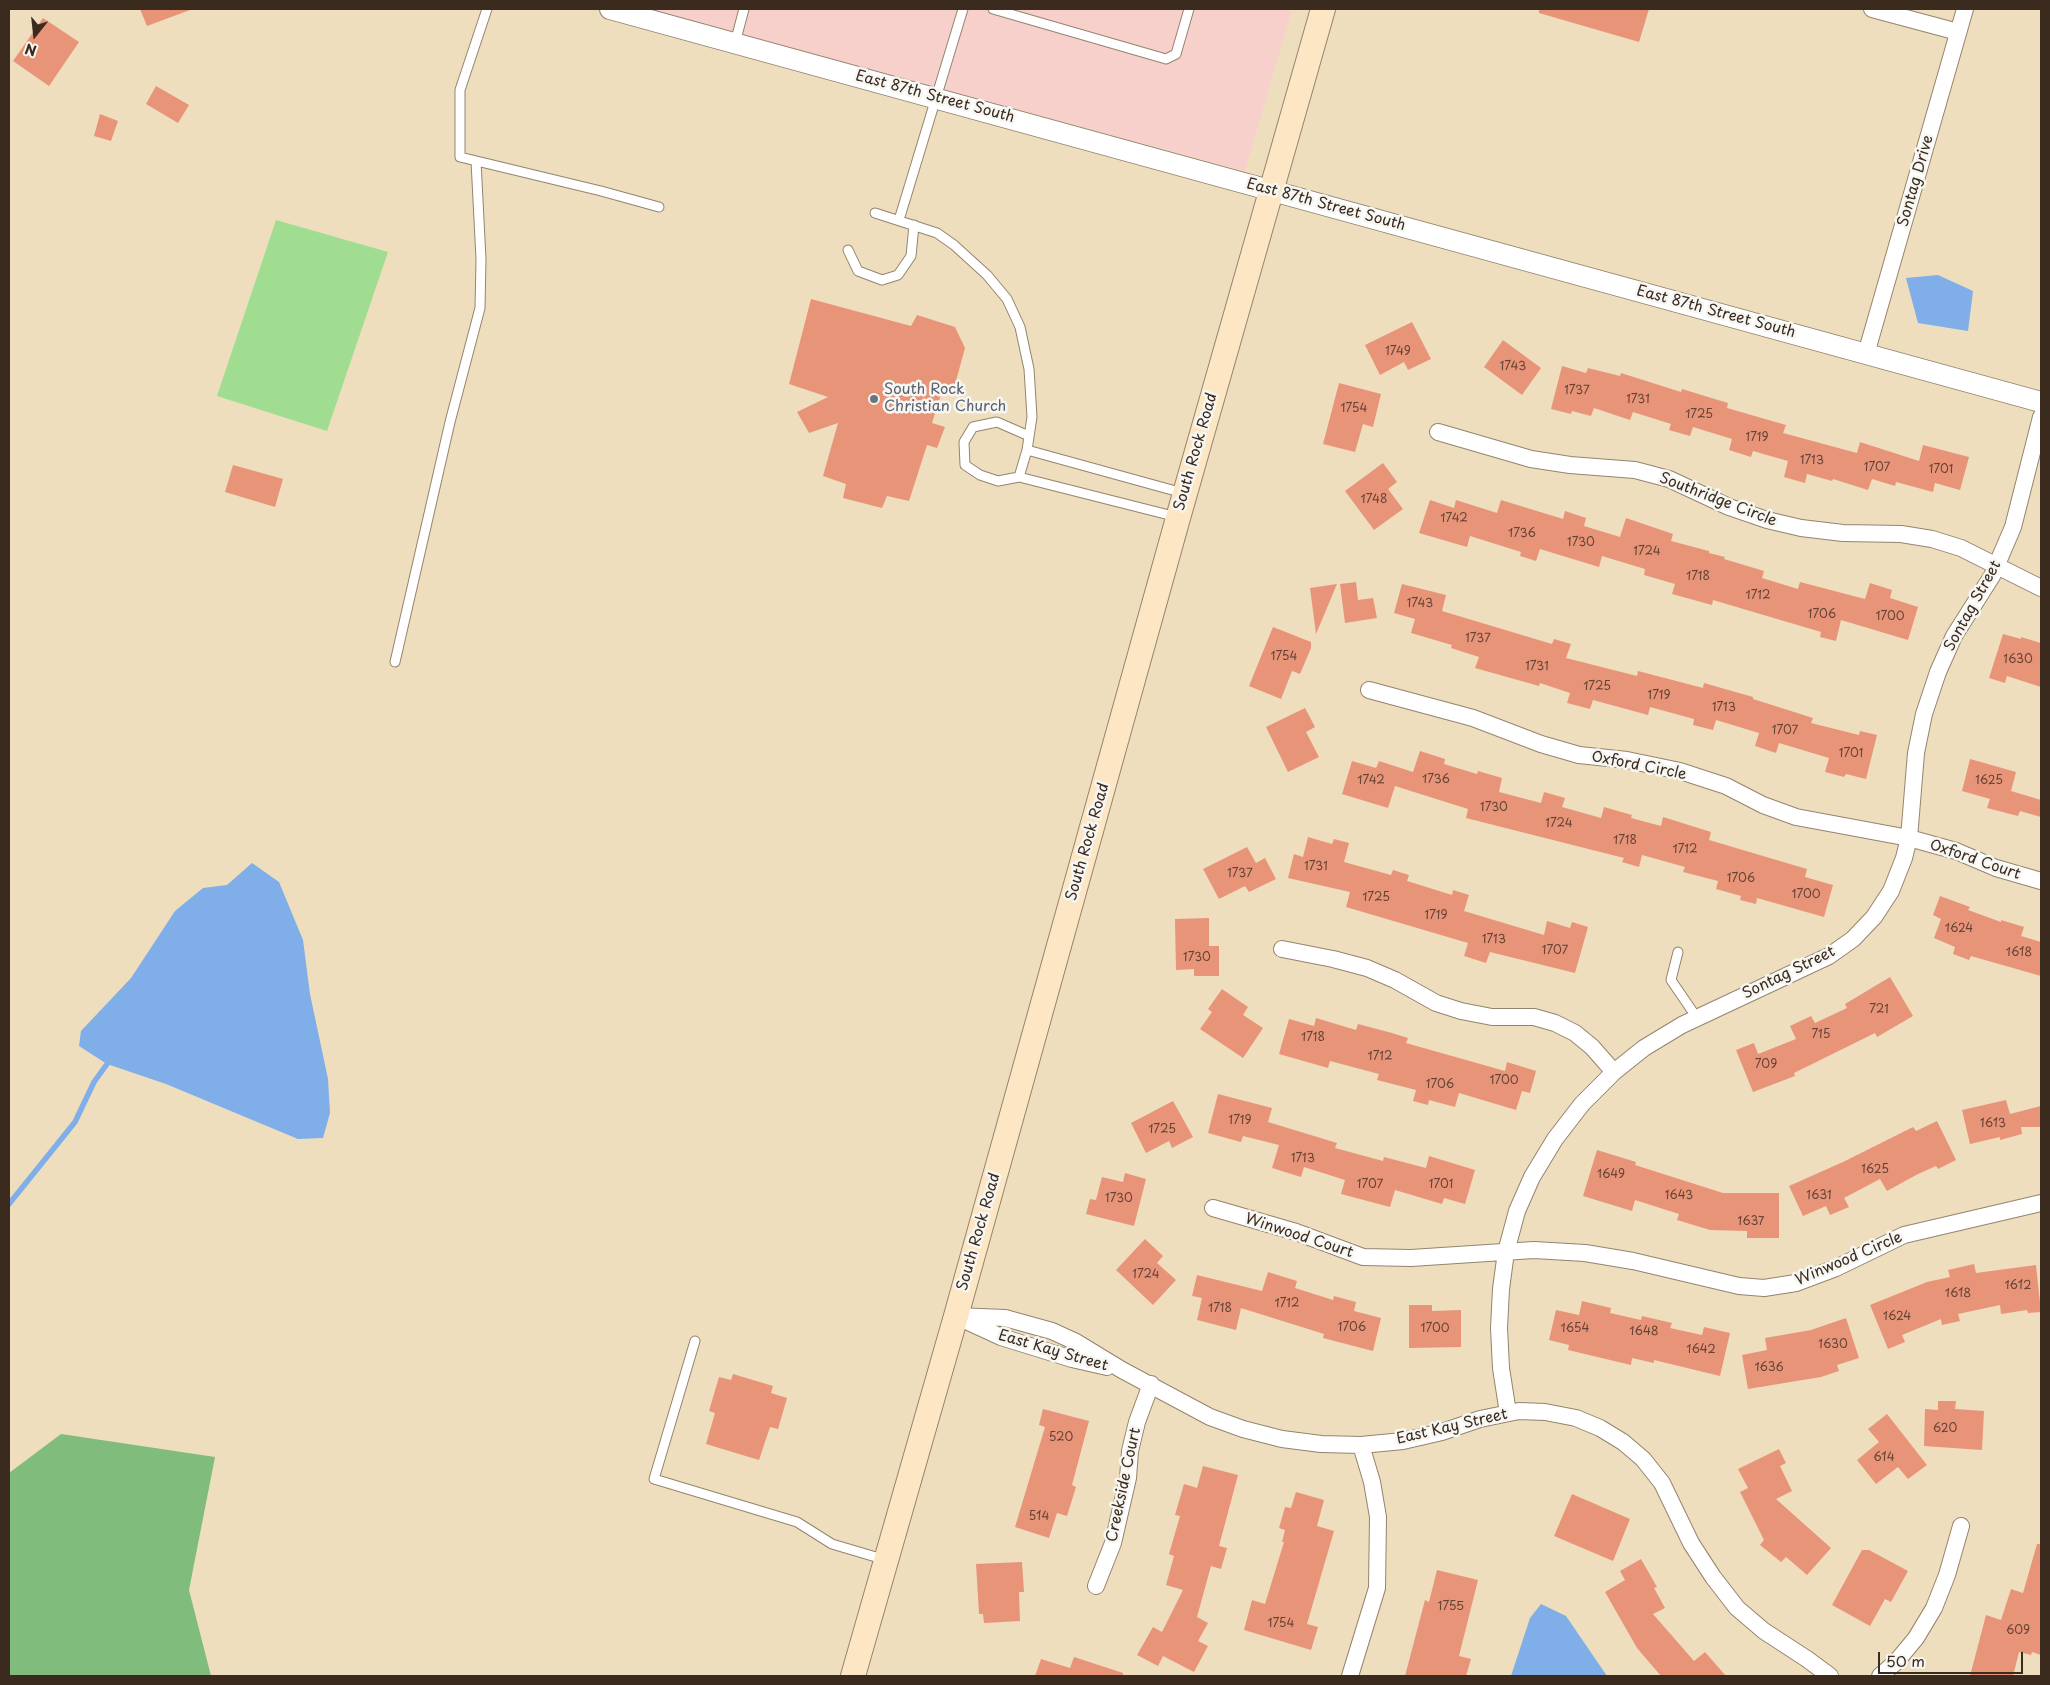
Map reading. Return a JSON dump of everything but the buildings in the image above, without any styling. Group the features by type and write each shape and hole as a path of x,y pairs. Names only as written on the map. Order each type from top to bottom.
{"main road":[{"name":"South Rock Road","path":"853,1676 1323,9"}],"street":[{"name":"East 87th Street South","path":"610,9 937,97 2041,402"},
{"path":"1872,9 1958,32"},
{"name":"Sontag Drive","path":"1866,354 1965,9"},
{"name":"Sontag Street","path":"1508,1413 1501,1368 1499,1328 1501,1289 1506,1252 1517,1211 1541,1161 1555,1139 1582,1104 1614,1072 1644,1048 1682,1025 1828,956 1852,939 1874,916 1891,891 1904,858 1909,838 1916,753 1924,714 1938,672 1954,636 1997,565 2013,527 2041,417"},
{"name":"Southridge Circle","path":"1438,432 1531,459 1570,465 1635,470 1670,479 1729,507 1766,520 1801,528 1844,533 1901,534 1932,539 1961,548 2041,588"},
{"name":"Oxford Circle","path":"1369,690 1473,718 1564,751 1680,771 1726,786 1762,805 1796,817 1909,838"},
{"name":"Oxford Court","path":"1909,838 2041,881"},
{"path":"1282,950 1333,959 1367,968 1395,980 1436,1003 1461,1011 1492,1017 1534,1017 1555,1023 1575,1033 1592,1047 1614,1072"},
{"name":"Winwood Circle","path":"1506,1252 1534,1250 1584,1252 1633,1261 1739,1286 1764,1288 1796,1283 1836,1268 1904,1235 2041,1203"},
{"name":"Winwood Court","path":"1213,1208 1296,1232 1363,1257 1411,1258 1506,1252"},
{"name":"East Kay Street","path":"956,1316 1001,1338 1072,1359 1122,1370 1210,1416 1243,1429 1282,1439 1311,1443 1361,1444 1403,1440 1442,1432 1480,1419 1508,1413 1546,1412 1576,1418 1600,1428 1623,1442 1643,1459 1662,1483 1691,1544 1737,1608 1764,1631 1830,1676"},
{"name":"Creekside Court","path":"1096,1586 1112,1542 1128,1478 1130,1451 1137,1422 1151,1384"},
{"path":"1350,1676 1376,1588 1378,1517 1372,1482 1361,1444"},
{"path":"1880,1676 1896,1662 1916,1638 1934,1608 1947,1575 1961,1526"}],"lane":[{"path":"488,9 460,90 460,157 659,207"},
{"path":"735,43 744,9"},
{"path":"899,220 963,9"},
{"path":"993,9 1166,59 1176,54 1189,9"},
{"path":"395,662 450,422 480,308 481,259 476,161"},
{"path":"875,213 937,233 954,245 987,275 1007,299 1020,327 1029,369 1032,417 1027,450 1019,477"},
{"path":"848,250 858,271 882,280 898,275 911,256 914,225"},
{"path":"1029,436 996,422 973,427 964,442 965,465 980,475 998,481 1019,477 1178,518"},
{"path":"1027,450 1185,494"},
{"path":"1678,952 1671,980 1697,1018"},
{"path":"695,1341 654,1479 797,1522 832,1544 886,1560"}],"shaded area":[{"path":"645,9 1292,9 1245,171"}],"green space":[{"path":"276,220 388,252 327,431 217,396"},
{"path":"61,1434 215,1457 189,1590 211,1676 9,1676 9,1473"}],"water":[{"path":"1938,275 1973,291 1968,331 1918,323 1906,278"},
{"path":"252,863 279,882 303,940 310,994 328,1079 330,1113 323,1138 298,1139 166,1084 107,1064 79,1046 81,1031 131,978 175,911 203,888 227,885"},
{"path":"1541,1604 1566,1616 1607,1676 1511,1676 1530,1618"}],"waterway":[{"path":"9,1204 75,1122 94,1082 107,1064"}],"place":[{"name":"South Rock Christian Church","path":"874,399"}]}
